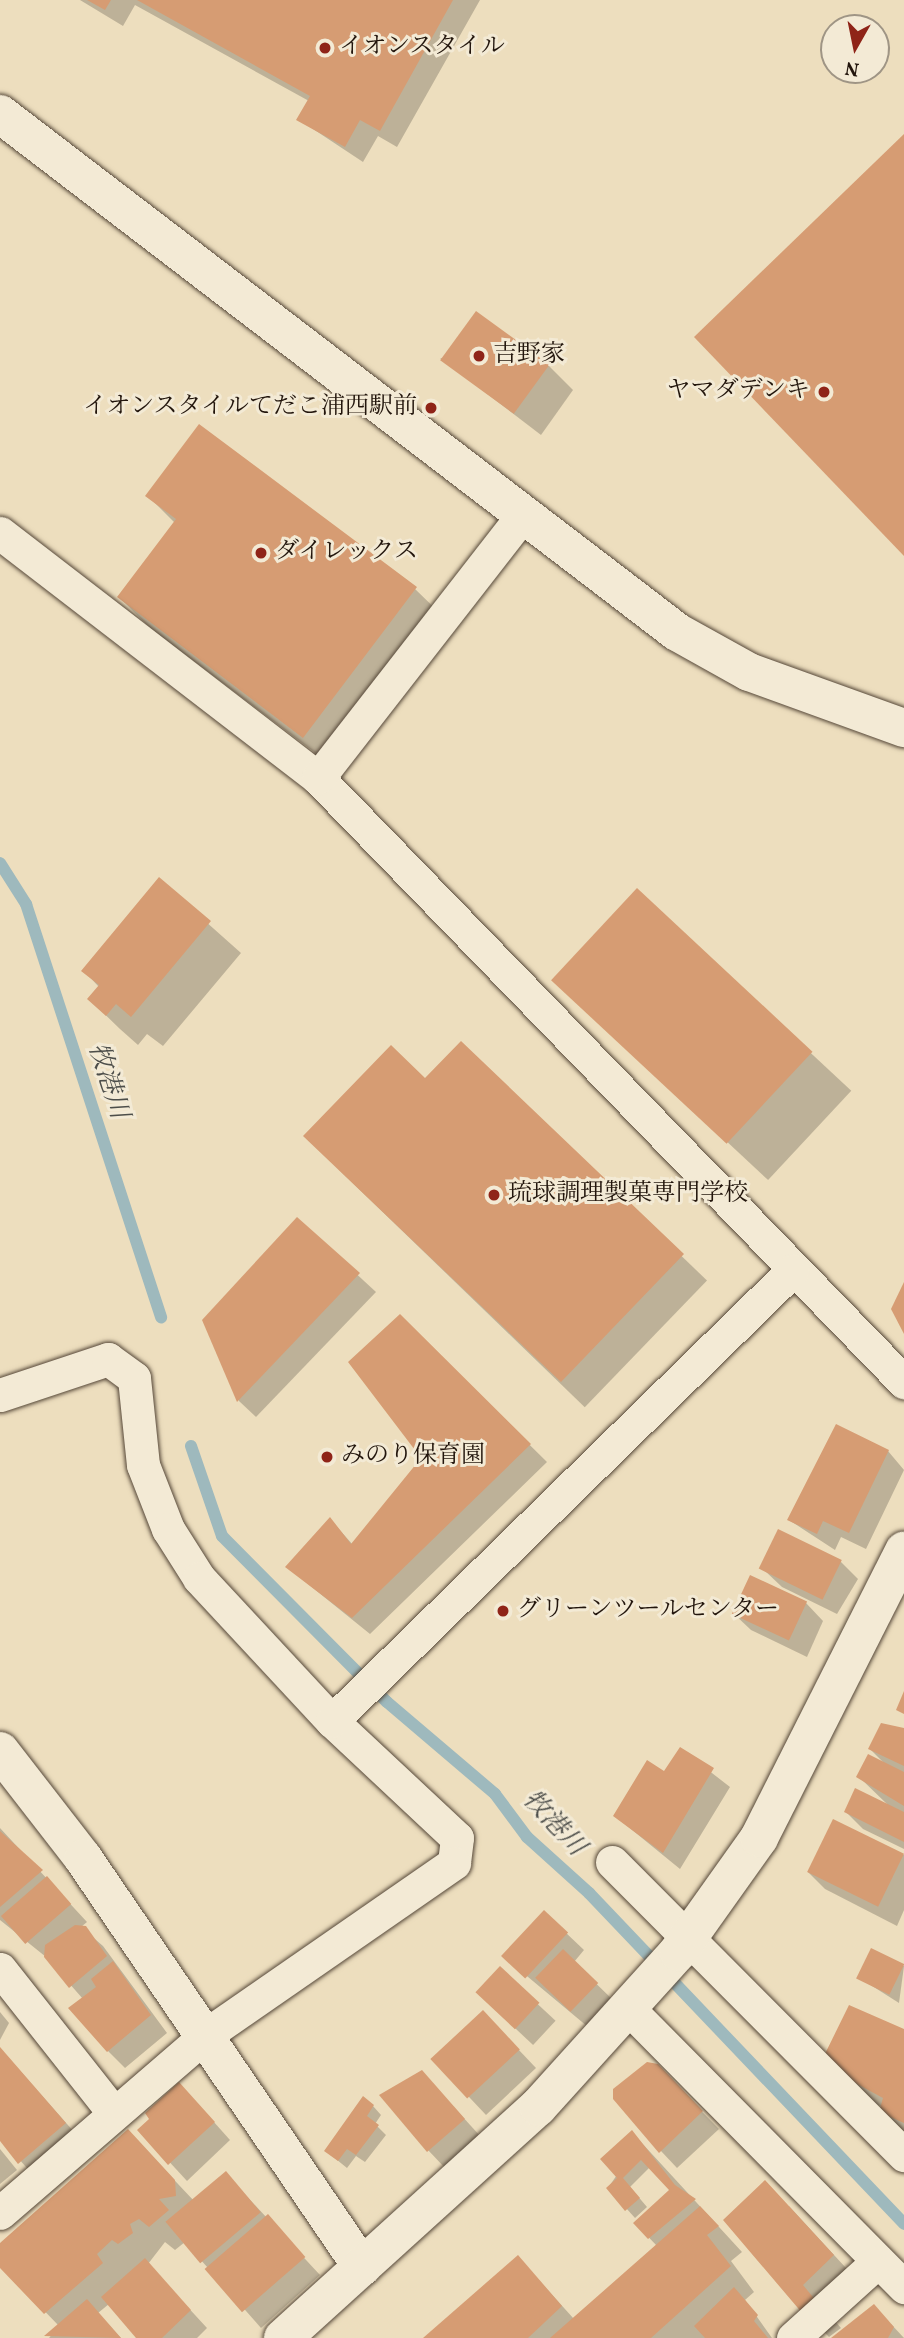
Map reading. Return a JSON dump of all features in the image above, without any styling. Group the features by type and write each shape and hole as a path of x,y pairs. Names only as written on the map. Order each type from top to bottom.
{"street":[{"path":"0,114 677,632 749,672 904,728"},
{"path":"318,778 523,514"},
{"path":"0,533 318,778 792,1271 904,1382"},
{"path":"332,1721 792,1271"},
{"path":"0,2213 112,2111 206,2035 454,1864 457,1838 332,1721 199,1578 168,1529 142,1465 134,1378 108,1359 1,1391"},
{"path":"283,2338 538,2106 637,2002 683,1946 759,1838 904,1551"},
{"path":"0,1751 206,2035 362,2267"},
{"path":"612,1862 683,1946 904,2155"},
{"path":"0,1969 112,2111"},
{"path":"637,2002 877,2262 904,2287"},
{"path":"793,2338 877,2262"}],"building":[{"path":"87,0 111,0 105,10"},
{"name":"イオンスタイル","path":"137,0 453,0 380,131 360,120 345,147 296,120 310,96"},
{"name":"ヤマダデンキ","path":"904,134 904,556 694,337"},
{"path":"476,311 550,364 514,414 440,360"},
{"name":"ダイレックス","path":"199,424 417,587 303,738 117,597 176,519 145,496"},
{"path":"159,877 211,921 131,1017 116,1004 106,1016 87,999 99,985 81,971"},
{"path":"637,888 813,1052 727,1144 551,980"},
{"name":"琉球調理製菓専門学校","path":"461,1041 684,1254 561,1382 303,1136 391,1045 425,1078"},
{"path":"297,1217 360,1273 237,1402 202,1320"},
{"path":"904,1282 904,1334 891,1309"},
{"path":"400,1314 531,1444 352,1618 285,1567 330,1517 351,1544 421,1458 348,1362"},
{"path":"836,1424 889,1450 849,1533 823,1521 817,1534 787,1520"},
{"path":"778,1529 842,1560 823,1600 759,1569"},
{"path":"750,1575 807,1602 789,1641 732,1614"},
{"path":"904,1691 904,1714 896,1710"},
{"path":"881,1723 904,1728 904,1766 868,1749"},
{"path":"680,1747 714,1768 663,1853 613,1816 647,1760 664,1771"},
{"path":"868,1754 904,1772 904,1806 856,1777"},
{"path":"855,1788 904,1812 904,1842 844,1812"},
{"path":"833,1819 904,1854 878,1907 807,1872"},
{"path":"0,1831 43,1870 0,1907"},
{"path":"47,1876 71,1904 25,1944 1,1916"},
{"path":"544,1910 568,1933 525,1979 501,1956"},
{"path":"75,1925 86,1926 107,1956 69,1988 44,1957 45,1945"},
{"path":"871,1948 904,1964 889,1995 856,1979"},
{"path":"563,1949 598,1983 570,2012 535,1978"},
{"path":"113,1961 151,2015 107,2052 68,2008 96,1987 91,1979"},
{"path":"500,1966 539,2003 515,2029 475,1992"},
{"path":"849,2005 904,2029 904,2123 879,2112 883,2098 820,2064"},
{"path":"483,2010 520,2049 467,2099 430,2059"},
{"path":"0,2047 66,2123 18,2164 0,2141"},
{"path":"647,2062 658,2064 703,2111 659,2153 613,2099 613,2089"},
{"path":"422,2070 465,2119 427,2152 379,2095"},
{"path":"179,2082 215,2122 168,2165 137,2130 149,2119 145,2113"},
{"path":"363,2096 374,2105 367,2116 379,2125 356,2155 347,2149 338,2161 324,2151"},
{"path":"128,2129 175,2180 176,2196 159,2199 169,2210 149,2227 139,2219 130,2224 133,2233 118,2244 112,2240 97,2254 103,2263 44,2314 0,2268 0,2243"},
{"path":"632,2130 675,2185 696,2199 648,2239 633,2223 669,2190 641,2160 623,2178 640,2198 625,2211 606,2188 617,2178 600,2159"},
{"path":"226,2171 261,2212 200,2263 165,2222"},
{"path":"765,2180 834,2255 803,2285 817,2302 803,2314 723,2220"},
{"path":"700,2206 719,2226 707,2235 731,2266 651,2338 550,2338"},
{"path":"268,2214 305,2257 242,2312 205,2269"},
{"path":"518,2255 562,2306 528,2338 423,2338"},
{"path":"145,2258 191,2310 162,2338 136,2338 101,2297"},
{"path":"734,2287 758,2315 754,2321 768,2338 705,2338 694,2326"},
{"path":"87,2299 121,2338 44,2336"},
{"path":"874,2304 894,2327 888,2338 831,2338"}],"waterway":[{"name":"牧港川","path":"0,863 26,904 161,1318"},
{"name":"牧港川","path":"191,1446 222,1536 387,1702 495,1794 527,1837 589,1893 904,2224"}],"place":[{"name":"イオンスタイル","path":"325,48"},
{"name":"吉野家","path":"479,356"},
{"name":"ヤマダデンキ","path":"824,392"},
{"name":"イオンスタイルてだこ浦西駅前","path":"431,408"},
{"name":"ダイレックス","path":"261,553"},
{"name":"琉球調理製菓専門学校","path":"494,1195"},
{"name":"みのり保育園","path":"327,1457"},
{"name":"グリーンツールセンター","path":"503,1611"}]}
